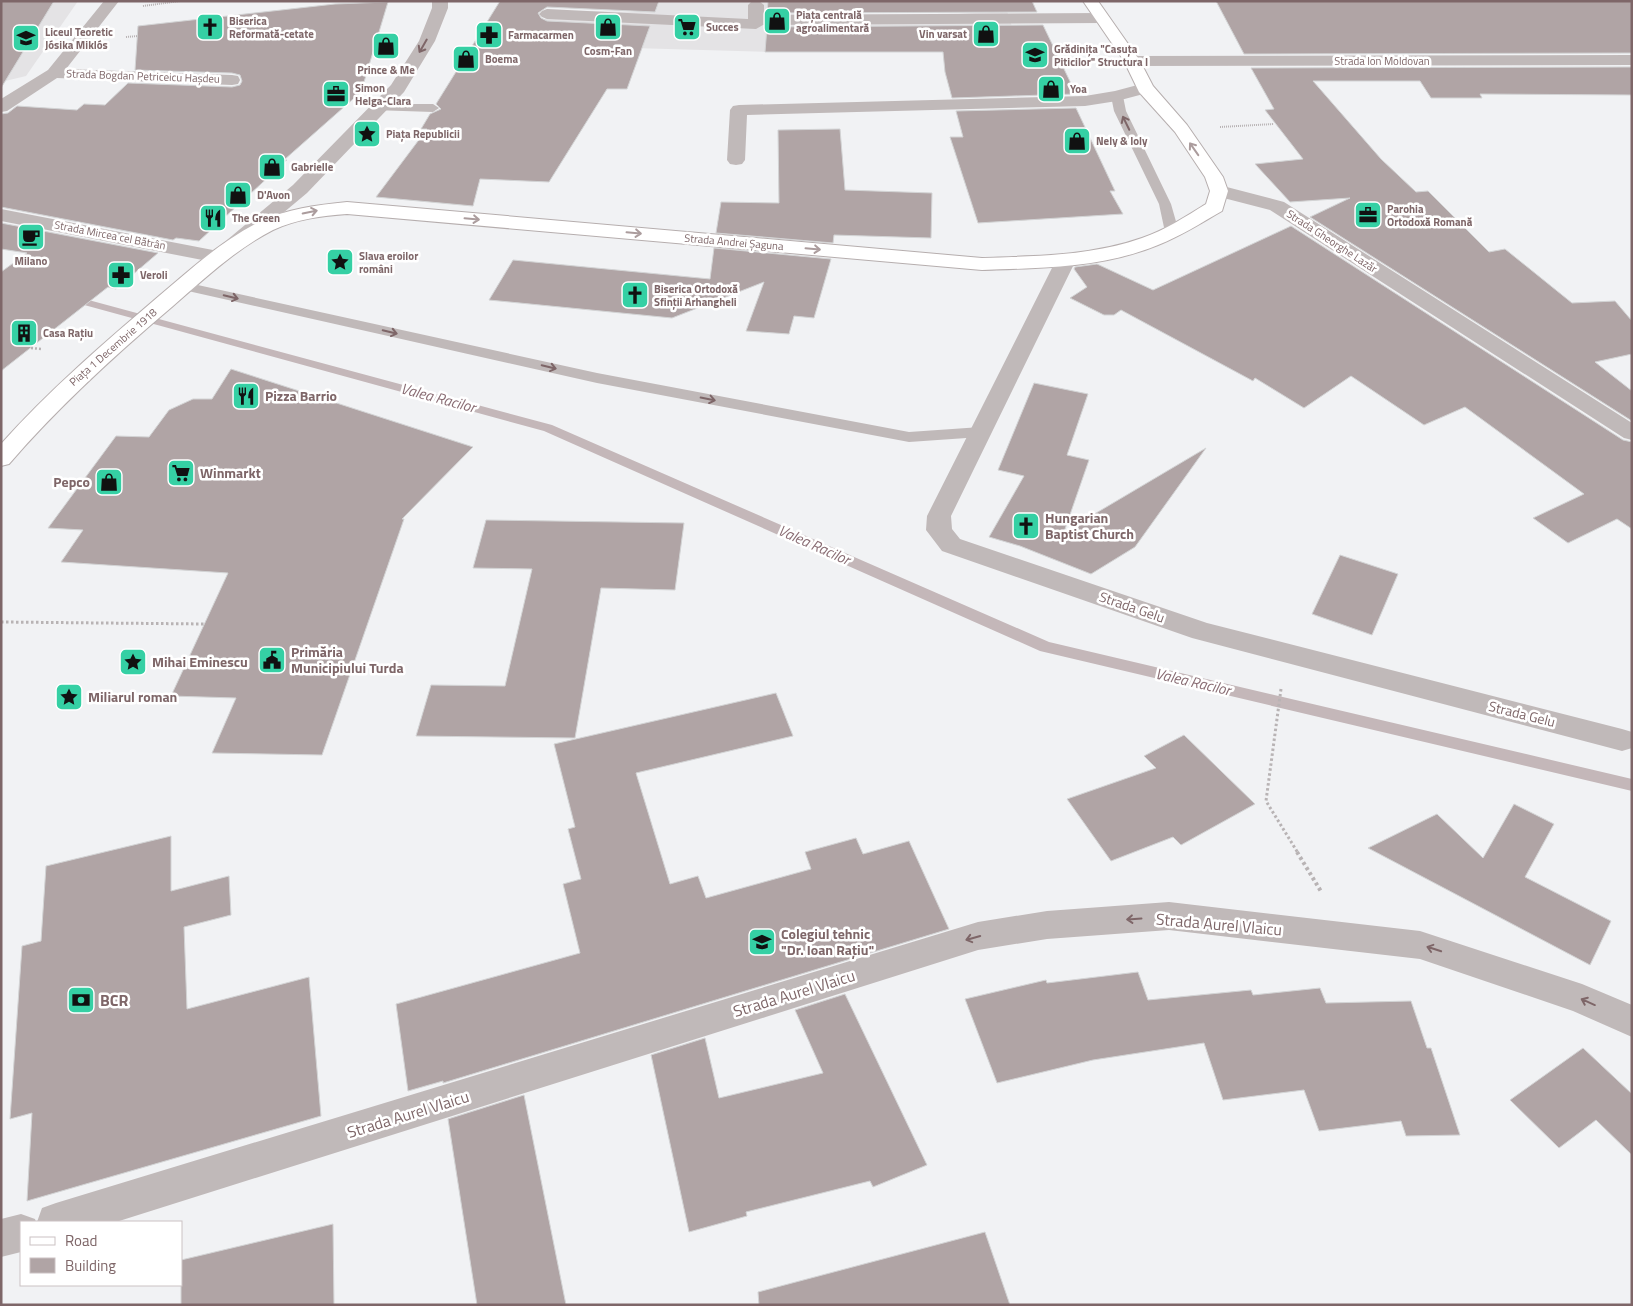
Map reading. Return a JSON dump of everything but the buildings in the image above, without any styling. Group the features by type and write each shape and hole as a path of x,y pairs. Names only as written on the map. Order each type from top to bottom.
{"main road":[{"path":"1090,1 1132,61 1145,88 1181,129 1214,177 1219,191"},
{"name":"Strada Andrei Șaguna","path":"225,251 283,219 312,211 347,208 982,264 1065,262 1119,252 1172,232 1216,207 1219,191"},
{"name":"Piața 1 Decembrie 1918","path":"1,459 59,394 125,334 225,251"}],"street":[{"name":"Strada Bogdan Petriceicu Hașdeu","path":"1,108 54,73 112,1"},
{"path":"225,251 300,189 398,88 427,40 440,8 440,1"},
{"path":"548,14 756,24 756,1"},
{"path":"988,1 995,18"},
{"path":"755,20 1102,18"},
{"name":"Strada Ion Moldovan","path":"1132,61 1632,60"},
{"name":"Strada Bogdan Petriceicu Hașdeu","path":"54,73 232,80"},
{"path":"736,160 740,110 1073,102 1117,96 1145,88"},
{"name":"Strada Gheorghe Lazăr","path":"1219,191 1277,206 1632,433"},
{"name":"Strada Mircea cel Bătrân","path":"1,215 225,251"},
{"name":"Strada Gelu","path":"1065,262 939,516 940,530 951,545 1202,631 1622,740"},
{"name":"Strada Aurel Vlaicu","path":"59,1221 978,936 1047,925 1169,916 1420,945 1582,999 1632,1022"},
{"path":"1,1238 20,1233"}],"lane":[{"path":"1117,96 1120,111 1165,204 1172,232"},
{"path":"377,108 433,108"},
{"path":"184,286 597,378 909,437 980,432"}],"path":[{"path":"1222,127 1274,124"},
{"path":"31,348 41,349"},
{"path":"1,622 205,624"},
{"path":"1283,680 1266,801 1348,936"}],"shaded area":[{"name":"Liceul Teoretic Jósika Miklós","path":"1,1 78,1 26,76 1,82"},
{"name":"Piața centrală agroalimentară","path":"659,1 768,1 768,14 958,14 1007,11 1018,46 771,29 771,52 563,46 540,29 549,11 655,12"}],"waterway":[{"name":"Valea Racilor","path":"70,298 548,428 1045,647 1632,785"}],"place":[{"name":"Piața centrală agroalimentară","path":"777,21"},
{"name":"Biserica Reformată-cetate","path":"210,27"},
{"name":"Cosm-Fan","path":"608,27"},
{"name":"Succes","path":"687,27"},
{"name":"Vin varsat","path":"986,34"},
{"name":"Farmacarmen","path":"489,35"},
{"name":"Liceul Teoretic Jósika Miklós","path":"26,38"},
{"name":"Prince & Me","path":"386,46"},
{"name":"Grădinița \"Casuța Piticilor\" Structura I","path":"1035,55"},
{"name":"Boema","path":"466,59"},
{"name":"Yoa","path":"1051,89"},
{"name":"Simon Helga-Clara","path":"336,94"},
{"name":"Piața Republicii","path":"367,134"},
{"name":"Nely & Ioly","path":"1077,141"},
{"name":"Gabrielle","path":"272,167"},
{"name":"D'Avon","path":"238,195"},
{"name":"Parohia Ortodoxă Romană","path":"1368,215"},
{"name":"The Green","path":"213,218"},
{"name":"Milano","path":"31,237"},
{"name":"Slava eroilor români","path":"340,262"},
{"name":"Veroli","path":"121,275"},
{"name":"Biserica Ortodoxă Sfinții Arhangheli","path":"635,295"},
{"name":"Casa Rațiu","path":"24,333"},
{"name":"Pizza Barrio","path":"246,396"},
{"name":"Winmarkt","path":"181,473"},
{"name":"Pepco","path":"109,482"},
{"name":"Hungarian Baptist Church","path":"1026,526"},
{"name":"Primăria Municipiului Turda","path":"272,660"},
{"name":"Mihai Eminescu","path":"133,662"},
{"name":"Miliarul roman","path":"69,697"},
{"name":"Colegiul tehnic \"Dr. Ioan Rațiu\"","path":"762,942"},
{"name":"BCR","path":"81,1000"}]}
